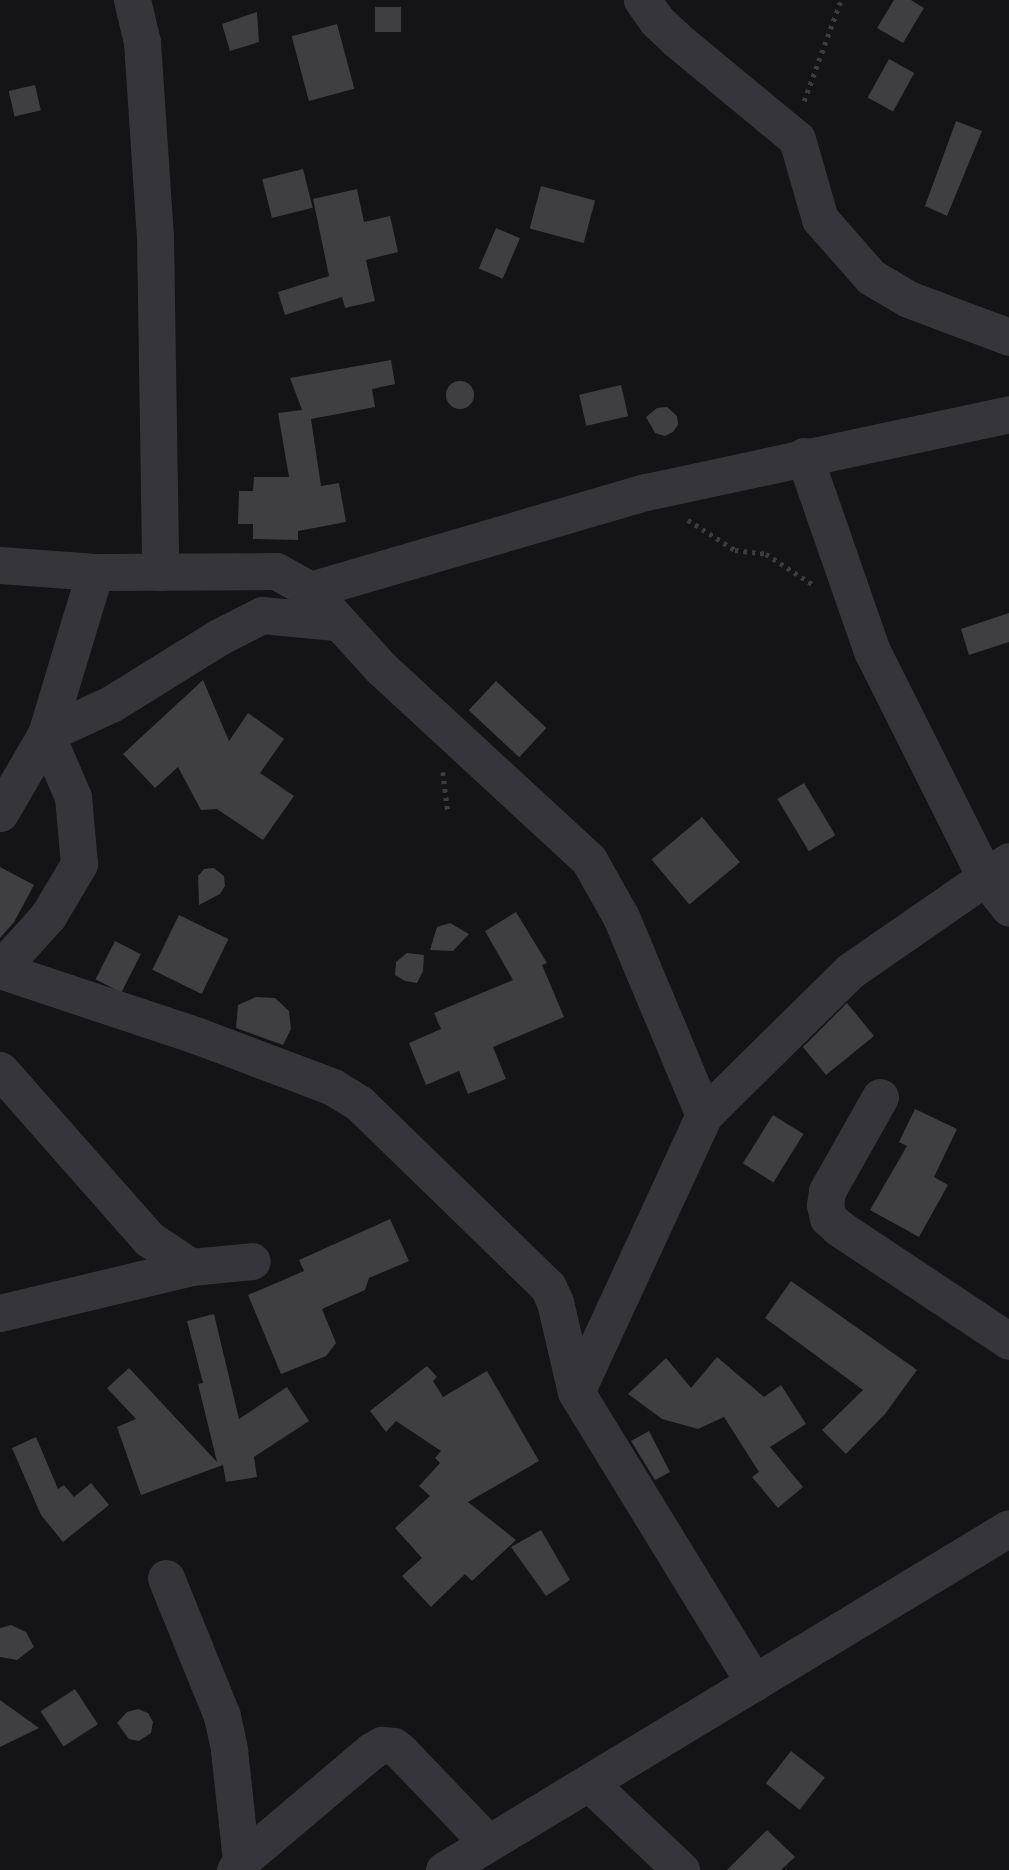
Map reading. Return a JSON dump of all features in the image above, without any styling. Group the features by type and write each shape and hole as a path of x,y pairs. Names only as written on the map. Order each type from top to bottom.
{"street":[{"path":"132,0 142,42 155,236 160,572"},
{"path":"642,0 657,21 676,39 797,139 820,219 870,276 908,299 1009,337"},
{"path":"310,590 646,492 1009,414"},
{"path":"804,456 872,651 997,869 1009,908"},
{"path":"0,565 95,572 276,571 310,590 337,622 427,712 562,832 589,860 609,890 704,1115"},
{"path":"0,813 46,734 95,572"},
{"path":"46,734 111,704 230,630 262,615 337,622"},
{"path":"46,734 73,797 79,864 48,916 0,970 198,1036 333,1087 359,1103 548,1287 555,1302 576,1392 754,1683"},
{"path":"576,1392 704,1115 850,971 997,869"},
{"path":"0,1070 149,1239 191,1267"},
{"path":"880,1097 827,1191 825,1205 828,1218 1009,1341"},
{"path":"0,1313 191,1267 252,1261"},
{"path":"444,1870 1009,1528"},
{"path":"166,1578 222,1716 229,1750 238,1866"},
{"path":"238,1866 382,1745 394,1746 402,1753 488,1843"},
{"path":"589,1783 681,1870"}],"path":[{"path":"797,139 805,92 841,0"},
{"path":"646,492 735,550 765,554 812,585"}],"building":[{"path":"894,0 911,0 924,8 903,43 877,28"},
{"path":"375,7 401,7 401,32 375,32"},
{"path":"257,12 259,42 230,51 222,24"},
{"path":"337,24 354,89 309,101 292,36"},
{"path":"889,59 914,73 893,112 868,97"},
{"path":"35,85 41,110 15,116 9,91"},
{"path":"956,121 982,131 947,216 925,206"},
{"path":"303,169 313,208 272,218 262,179"},
{"path":"541,186 595,200 584,243 530,229"},
{"path":"357,189 364,222 390,216 398,252 366,260 375,301 345,308 342,297 285,315 278,292 329,276 313,199"},
{"path":"496,228 520,238 503,279 479,269"},
{"path":"391,360 395,384 372,389 375,407 311,419 321,486 339,483 346,522 298,531 298,540 253,539 253,524 238,524 239,491 253,491 254,477 289,477 278,413 302,410 290,378"},
{"path":"460,381 470,385 474,395 470,405 460,409 450,405 446,395 450,385"},
{"path":"621,385 628,416 586,426 579,395"},
{"path":"667,407 677,416 678,425 673,432 665,436 655,433 646,417 657,408"},
{"path":"1009,613 1009,642 969,655 961,629"},
{"path":"203,680 229,741 248,713 284,739 260,773 294,796 263,840 217,809 201,810 178,767 155,788 123,754"},
{"path":"496,681 546,728 519,757 469,710"},
{"path":"804,783 835,835 809,851 777,799"},
{"path":"702,817 740,862 689,905 651,859"},
{"path":"0,867 34,885 14,922 0,938"},
{"path":"214,868 224,876 225,886 220,894 199,905 198,876 204,869"},
{"path":"516,912 547,963 542,965 564,1017 493,1047 506,1079 468,1094 459,1071 426,1085 409,1043 441,1029 434,1013 513,980 485,931"},
{"path":"179,915 228,939 202,994 152,970"},
{"path":"450,923 469,934 453,951 430,950 437,927"},
{"path":"115,941 141,954 121,992 95,979"},
{"path":"407,953 424,955 423,971 417,983 405,981 395,975 396,962"},
{"path":"256,997 275,998 289,1011 291,1029 283,1045 236,1028 238,1005"},
{"path":"847,1003 874,1036 826,1075 803,1047"},
{"path":"915,1109 957,1129 934,1177 948,1185 919,1237 870,1210 907,1146 899,1142"},
{"path":"773,1115 804,1134 773,1182 743,1163"},
{"path":"390,1219 409,1261 369,1278 365,1290 322,1309 336,1343 326,1356 281,1374 248,1295 304,1271 299,1260"},
{"path":"791,1281 917,1370 885,1414 846,1454 822,1430 863,1390 765,1318"},
{"path":"214,1314 239,1419 287,1387 309,1421 254,1457 257,1477 226,1482 223,1465 141,1495 117,1427 136,1419 107,1388 129,1368 217,1462 198,1384 203,1383 187,1321"},
{"path":"717,1357 764,1397 781,1385 806,1424 770,1447 803,1487 778,1508 752,1477 759,1472 724,1417 698,1429 662,1419 628,1394 666,1358 691,1388"},
{"path":"427,1366 437,1377 433,1381 443,1397 487,1371 539,1461 468,1502 516,1540 472,1581 465,1574 431,1607 402,1576 422,1558 395,1528 430,1496 419,1486 440,1463 435,1458 441,1451 396,1421 386,1432 370,1411"},
{"path":"649,1431 670,1472 655,1480 631,1441"},
{"path":"36,1437 58,1489 64,1485 74,1497 91,1483 109,1505 63,1542 41,1515 12,1448"},
{"path":"541,1530 570,1580 546,1596 511,1547"},
{"path":"11,1625 26,1632 34,1647 17,1660 0,1657 0,1628"},
{"path":"75,1689 98,1724 63,1747 41,1711"},
{"path":"0,1700 39,1728 0,1747"},
{"path":"138,1709 148,1713 153,1722 151,1733 139,1741 129,1739 117,1723 127,1712"},
{"path":"791,1751 825,1777 800,1810 766,1783"},
{"path":"767,1830 795,1857 781,1870 727,1870"}]}
